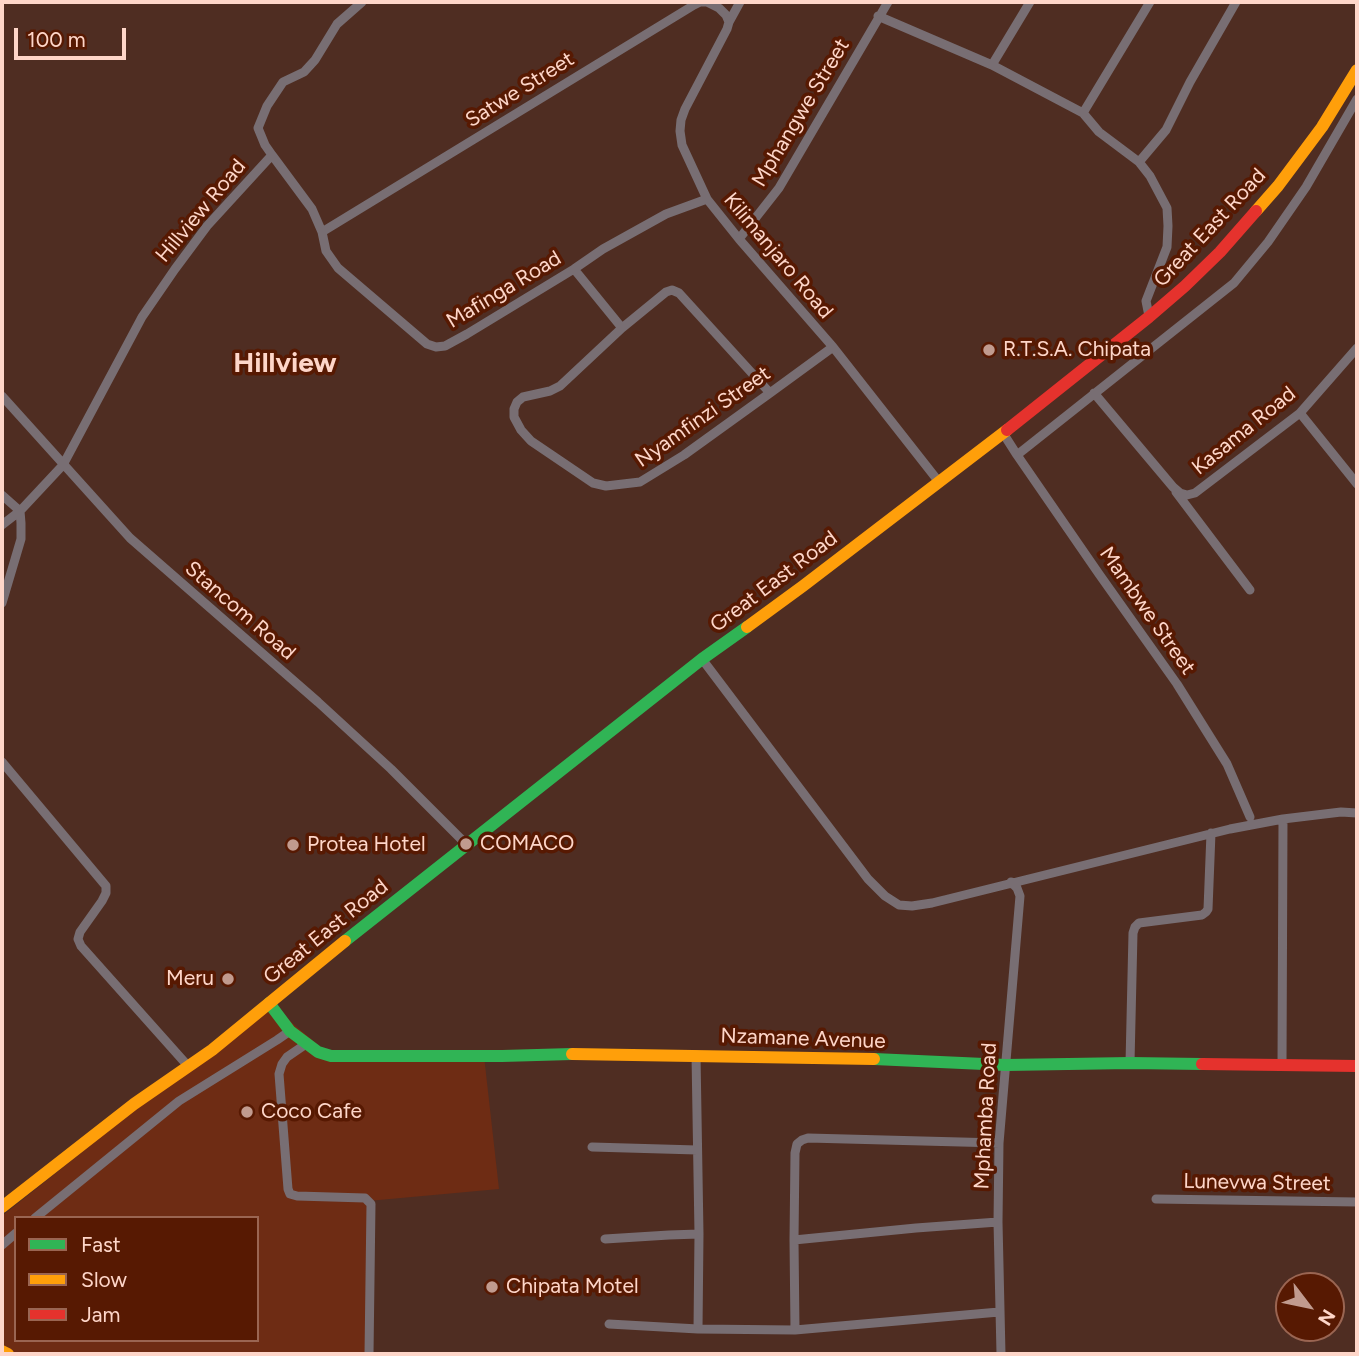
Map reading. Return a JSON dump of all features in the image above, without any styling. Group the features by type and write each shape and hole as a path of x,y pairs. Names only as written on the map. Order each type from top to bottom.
{"main road":[{"name":"Great East Road","path":"2,1208 134,1104 212,1050 376,915 702,659 939,482 1149,317 1220,252 1278,186 1322,127 1357,70"},
{"name":"Nzamane Avenue","path":"269,1003 290,1031 318,1052 331,1056 696,1055 1006,1065 1130,1062 1357,1066"},
{"name":"Great East Road","path":"2,1218 139,1107 167,1081"},
{"path":"2,1351 8,1354"}],"street":[{"name":"Hillview Road","path":"2,525 20,511 63,465 142,317 175,268 207,226 272,155 258,128 267,106 283,82 304,72 315,60 337,24 362,2"},
{"name":"Satwe Street","path":"322,232 694,5 707,2 719,8 726,15 728,25"},
{"name":"Kilimanjaro Road","path":"740,2 681,120 682,145 707,199 738,239 833,347 939,482"},
{"name":"Mphangwe Street","path":"738,239 779,188 888,2"},
{"path":"992,65 1030,2"},
{"path":"1083,113 1150,2"},
{"path":"1139,162 1166,130 1190,82 1237,2"},
{"path":"878,16 992,65 1083,113 1099,132 1139,162 1150,176 1167,208 1167,247 1146,301 1149,317"},
{"path":"1017,455 1234,283 1268,242 1306,187 1357,99"},
{"name":"Mafinga Road","path":"272,155 312,209 322,232 326,251 338,268 427,344 436,347 444,346 467,334 603,249 666,214 707,199"},
{"path":"574,269 622,328 666,292 672,290 679,293 770,393"},
{"name":"Nyamfinzi Street","path":"622,328 560,386 523,397 514,408 514,417 531,441 593,483 606,486 640,482 684,455 833,347"},
{"name":"Kasama Road","path":"1094,393 1172,487 1187,495 1195,493 1300,413 1357,348"},
{"name":"Stancom Road","path":"2,396 130,538 318,702 391,769 466,844"},
{"path":"1300,413 1357,484"},
{"name":"Mambwe Street","path":"1003,433 1177,684 1227,764 1250,817"},
{"path":"1172,487 1250,590"},
{"path":"2,495 20,511 21,538 2,603"},
{"path":"702,659 868,879 885,896 899,905 932,903 1211,833 1283,819 1341,812 1357,813"},
{"path":"2,762 106,886 102,901 80,932 80,946 188,1066"},
{"path":"1282,1065 1283,819"},
{"path":"1130,1062 1133,933 1139,923 1202,915 1206,912 1211,833"},
{"name":"Mphamba Road","path":"1001,1354 999,1143 1020,896 1011,882"},
{"path":"37,1216 179,1101 290,1031"},
{"path":"306,1044 287,1057 279,1074 288,1189 290,1194 297,1196 365,1198 371,1204 369,1354"},
{"path":"696,1055 698,1329"},
{"path":"795,1330 797,1144 808,1138 999,1143"},
{"path":"592,1147 697,1150"},
{"name":"Lunevwa Street","path":"1156,1199 1357,1202"},
{"path":"794,1240 998,1222"},
{"path":"605,1239 699,1234"},
{"path":"609,1324 698,1329 795,1330 999,1312"}],"shaded area":[{"path":"269,1003 331,1056 484,1056 499,1189 368,1201 368,1354 2,1354 2,1216"}],"traffic: fast":[{"path":"345,941 702,659 747,627"},
{"path":"269,1003 290,1031 318,1052 331,1056 572,1054"},
{"path":"874,1059 1006,1065 1202,1064"}],"traffic: slow":[{"path":"1256,211 1322,127 1357,70"},
{"path":"747,627 1007,430"},
{"path":"2,1207 134,1104 212,1050 345,941"},
{"path":"572,1054 874,1059"},
{"path":"2,1351 8,1354"}],"traffic: jam":[{"path":"1007,430 1185,286 1256,211"},
{"path":"1202,1064 1357,1066"}],"place":[{"name":"R.T.S.A. Chipata","path":"989,350"},
{"name":"COMACO","path":"466,844"},
{"name":"Protea Hotel","path":"293,845"},
{"name":"Meru","path":"228,979"},
{"name":"Coco Cafe","path":"247,1112"},
{"name":"Chipata Motel","path":"492,1287"}],"district":[{"name":"Hillview","path":"285,364"}]}
